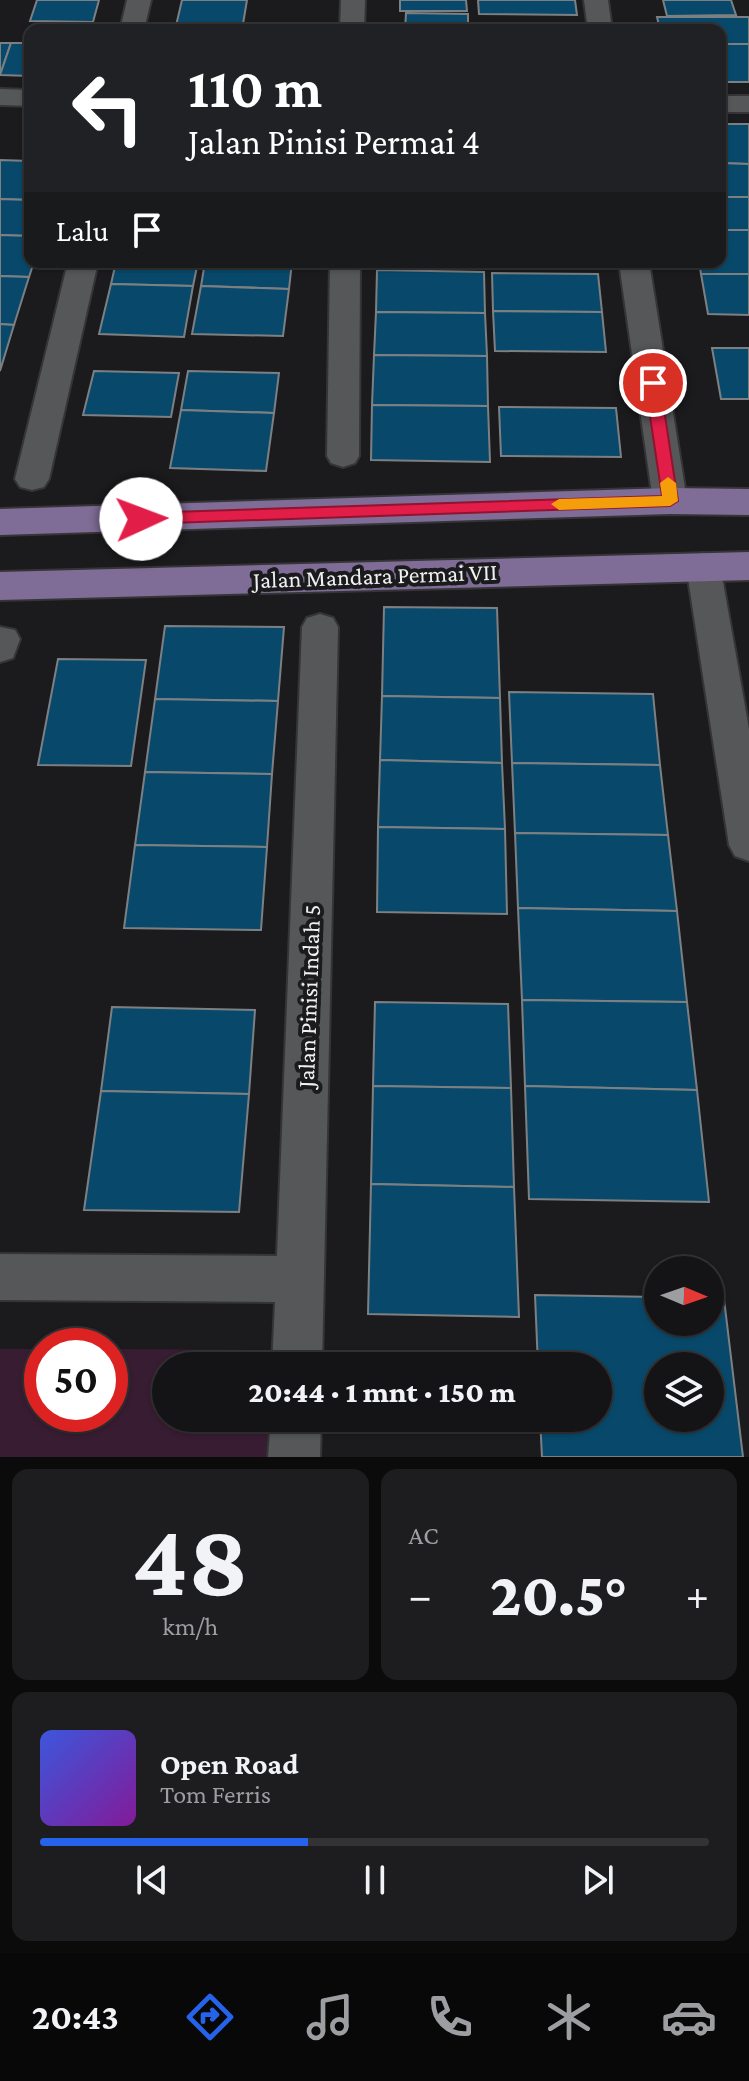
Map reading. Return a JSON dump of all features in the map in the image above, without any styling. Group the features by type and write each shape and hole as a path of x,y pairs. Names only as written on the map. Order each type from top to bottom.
{"main road":[{"path":"0,522 670,501 749,502"},
{"name":"Jalan Mandara Permai VII","path":"0,586 749,566"}],"street":[{"path":"133,24 139,0"},
{"path":"352,24 353,0"},
{"path":"596,0 599,24"},
{"path":"0,97 24,98"},
{"path":"726,104 749,104"},
{"path":"32,479 82,268"},
{"path":"343,456 345,268"},
{"path":"635,268 670,501"},
{"path":"703,565 749,845"},
{"name":"Jalan Pinisi Indah 5","path":"297,1352 320,627"},
{"path":"0,1277 300,1279"},
{"path":"294,1457 295,1432"}],"shaded area":[{"path":"0,1349 24,1349 24,1432 128,1432 128,1349 272,1350 152,1352 152,1432 269,1432 268,1457 0,1457"}],"building":[{"path":"37,0 99,0 93,22 30,21"},
{"path":"182,0 247,0 243,24 176,24"},
{"path":"400,0 466,0 467,11 400,11"},
{"path":"478,0 575,0 577,15 479,14"},
{"path":"663,0 731,0 736,15 667,16"},
{"path":"406,13 468,14 468,24 405,24"},
{"path":"657,17 749,17 749,44 726,44 726,24 659,24"},
{"path":"0,43 11,43 0,75"},
{"path":"11,43 24,43 24,76 0,75"},
{"path":"726,44 749,44 749,82 726,82"},
{"path":"726,124 749,124 749,164 726,163"},
{"path":"0,160 24,161 24,200 0,199"},
{"path":"726,163 749,164 749,197 726,197"},
{"path":"726,197 749,197 749,230 726,230"},
{"path":"0,199 24,200 24,236 0,235"},
{"path":"726,230 749,230 749,274 701,274 700,268 726,268"},
{"path":"0,235 24,236 24,268 32,268 29,277 0,276"},
{"path":"115,268 197,268 193,286 111,284"},
{"path":"204,268 291,268 289,289 201,286"},
{"path":"377,270 484,272 485,313 376,312"},
{"path":"492,273 598,274 602,312 493,311"},
{"path":"701,274 749,274 749,315 708,314"},
{"path":"0,276 29,277 14,325 0,324"},
{"path":"111,284 193,286 184,337 99,334"},
{"path":"201,286 289,289 283,336 192,334"},
{"path":"493,311 602,312 606,352 495,351"},
{"path":"376,312 485,313 487,356 374,355"},
{"path":"0,324 14,325 0,371"},
{"path":"712,348 749,348 749,399 721,399"},
{"path":"374,355 487,356 488,406 372,405"},
{"path":"94,371 179,373 171,417 83,415"},
{"path":"188,371 279,373 274,413 181,410"},
{"path":"372,405 488,406 490,462 371,460"},
{"path":"499,407 616,408 621,457 501,456"},
{"path":"181,410 274,413 266,471 170,468"},
{"path":"384,607 497,608 500,698 382,696"},
{"path":"165,626 284,627 278,701 155,699"},
{"path":"58,659 146,660 131,766 38,765"},
{"path":"509,692 653,694 660,765 512,763"},
{"path":"382,696 500,698 502,763 380,760"},
{"path":"155,699 278,701 272,774 145,772"},
{"path":"380,760 502,763 505,829 378,827"},
{"path":"512,763 660,765 668,835 515,833"},
{"path":"145,772 272,774 267,847 135,845"},
{"path":"378,827 505,829 507,914 377,912"},
{"path":"515,833 668,835 677,911 518,908"},
{"path":"135,845 267,847 261,930 124,928"},
{"path":"518,908 677,911 687,1002 522,1000"},
{"path":"522,1000 687,1002 697,1090 525,1086"},
{"path":"375,1002 508,1004 511,1088 373,1086"},
{"path":"112,1007 255,1010 249,1094 101,1091"},
{"path":"373,1086 511,1088 514,1187 371,1184"},
{"path":"525,1086 697,1090 709,1202 529,1199"},
{"path":"101,1091 249,1094 239,1212 84,1210"},
{"path":"371,1184 514,1187 519,1317 368,1314"},
{"path":"535,1295 644,1297 644,1336 724,1336 724,1299 743,1457 542,1457 541,1432 612,1432 612,1352 537,1352"}],"slow traffic":[{"path":"559,504 670,501 668,483"}],"route":[{"path":"141,519 670,501 653,383"}]}
